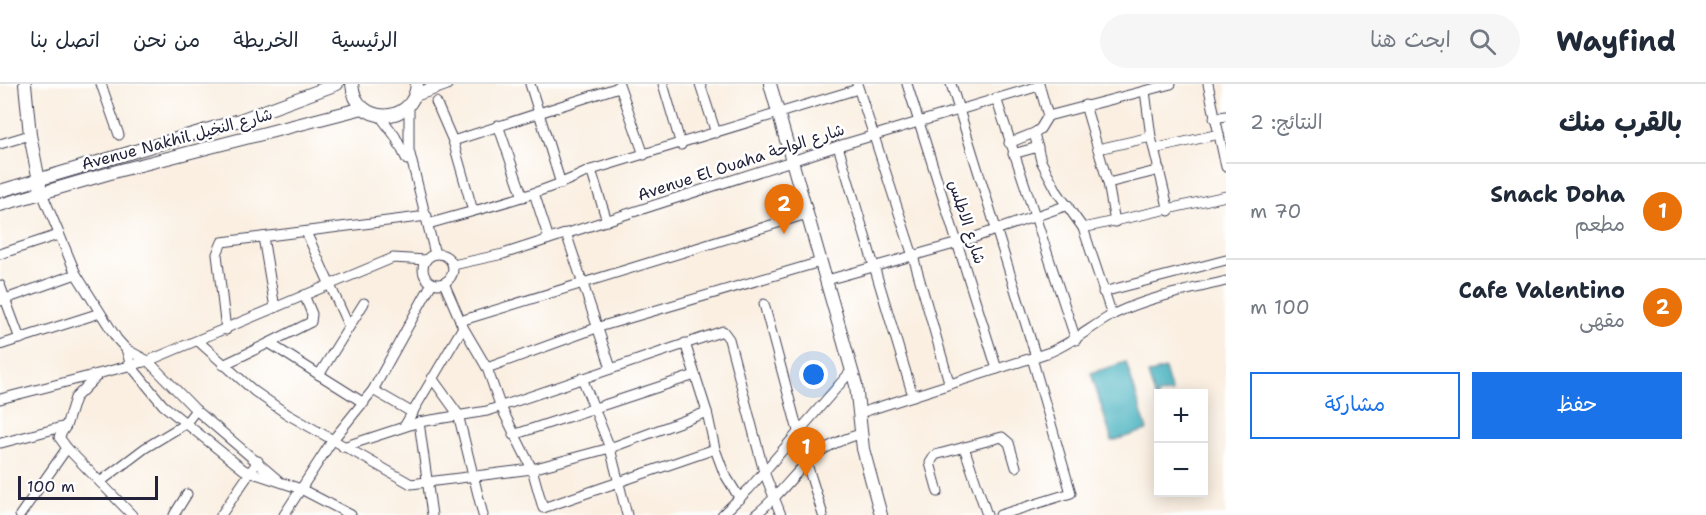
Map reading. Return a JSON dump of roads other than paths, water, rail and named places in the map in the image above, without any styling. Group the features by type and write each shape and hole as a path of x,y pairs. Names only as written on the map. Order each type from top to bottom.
{"street":[{"path":"25,84 30,135 42,193 76,274 100,314 126,349 131,366 159,400 185,424 249,474 278,480 301,489 351,515"},
{"path":"101,84 119,135"},
{"name":"Avenue Nakhil شارع النخيل","path":"0,190 240,120 337,84"},
{"path":"352,84 355,98 363,108 380,116 395,136 416,179"},
{"path":"380,116 393,115 414,95 446,84"},
{"path":"530,84 561,184"},
{"path":"663,84 681,145"},
{"path":"700,84 716,133"},
{"path":"770,84 852,370 860,413 860,434 881,515"},
{"name":"شارع الاطلس","path":"907,84 997,369"},
{"path":"951,84 1034,357 1071,493 1000,515"},
{"path":"1047,116 1172,84"},
{"path":"1208,84 1226,164"},
{"path":"1009,143 1034,134 1040,129 1047,116 1039,85"},
{"name":"Avenue El Ouaha شارع الواحة","path":"453,265 503,254 874,135 1039,85"},
{"path":"453,141 619,86 644,155"},
{"path":"226,330 218,247 227,240 427,220 473,211 561,184 591,170 779,115 858,87 913,256 949,382"},
{"path":"1145,91 1151,137 1169,211"},
{"path":"414,95 409,150 435,254"},
{"path":"996,98 1034,219 1076,340"},
{"path":"436,102 453,141 473,211"},
{"path":"1085,105 1108,183 1115,222"},
{"name":"Avenue Nakhil شارع النخيل","path":"0,205 363,108"},
{"path":"1214,118 1226,116"},
{"path":"498,125 523,197"},
{"path":"1034,134 1044,167 1083,228 1112,315"},
{"path":"1154,149 1219,134"},
{"path":"0,144 30,135"},
{"path":"1098,148 1151,137"},
{"path":"838,147 913,396"},
{"path":"1013,154 1038,147"},
{"path":"591,170 607,221"},
{"path":"1108,183 1160,170"},
{"path":"534,193 549,239"},
{"path":"1083,228 1169,211 1226,196"},
{"path":"827,280 958,243 1068,206"},
{"path":"344,447 405,425 416,417 432,378 461,324 584,282 807,214"},
{"path":"306,232 349,327"},
{"path":"566,233 611,368"},
{"path":"0,254 58,235"},
{"path":"264,237 275,308"},
{"path":"0,399 148,361 393,258 426,260 435,254 447,257 453,265 452,276 444,283 432,283 424,274 426,260"},
{"path":"1103,292 1135,281 1226,260"},
{"path":"487,368 599,327 820,262"},
{"path":"3,300 76,274"},
{"path":"860,413 949,382 1034,357 1076,340 1112,315 1146,302 1226,281"},
{"path":"284,515 332,441 373,390 432,283"},
{"path":"444,283 461,324 487,368 513,435 532,470 540,504 545,509 715,449"},
{"path":"0,285 3,300 20,339"},
{"path":"223,365 311,322 312,314 304,295"},
{"path":"319,375 364,303"},
{"path":"764,304 806,461 823,515"},
{"path":"0,345 100,314"},
{"path":"373,390 416,417 487,411 718,332 726,334 764,472 781,515"},
{"path":"198,341 223,365 279,408 406,483 429,483 532,470 610,448 707,412"},
{"path":"685,343 707,412 715,449 724,473 740,500"},
{"path":"269,344 364,403"},
{"path":"126,349 148,361 196,410 258,460 278,480"},
{"path":"724,514 740,500 852,370"},
{"path":"98,375 75,398 66,426 59,437 132,515"},
{"path":"513,435 695,375"},
{"path":"432,378 458,414 476,478 483,515"},
{"path":"582,378 610,448 627,515"},
{"path":"100,482 145,448 185,424 196,410"},
{"path":"416,417 429,483 432,515"},
{"path":"1,443 66,426"},
{"path":"755,515 806,461 832,444 860,434"},
{"path":"938,492 931,459 935,455 1002,437 1009,443 1016,466"},
{"path":"964,447 987,515"},
{"path":"20,515 67,448"},
{"path":"221,515 258,460"},
{"path":"174,515 188,494"}],"water":[{"path":"1126,362 1147,430 1112,441 1091,373"},
{"path":"1165,369 1171,389 1154,389 1154,394 1148,374"}],"place":[{"name":"Cafe Valentino","path":"784,234"},
{"name":"Snack Doha","path":"806,477"}]}
